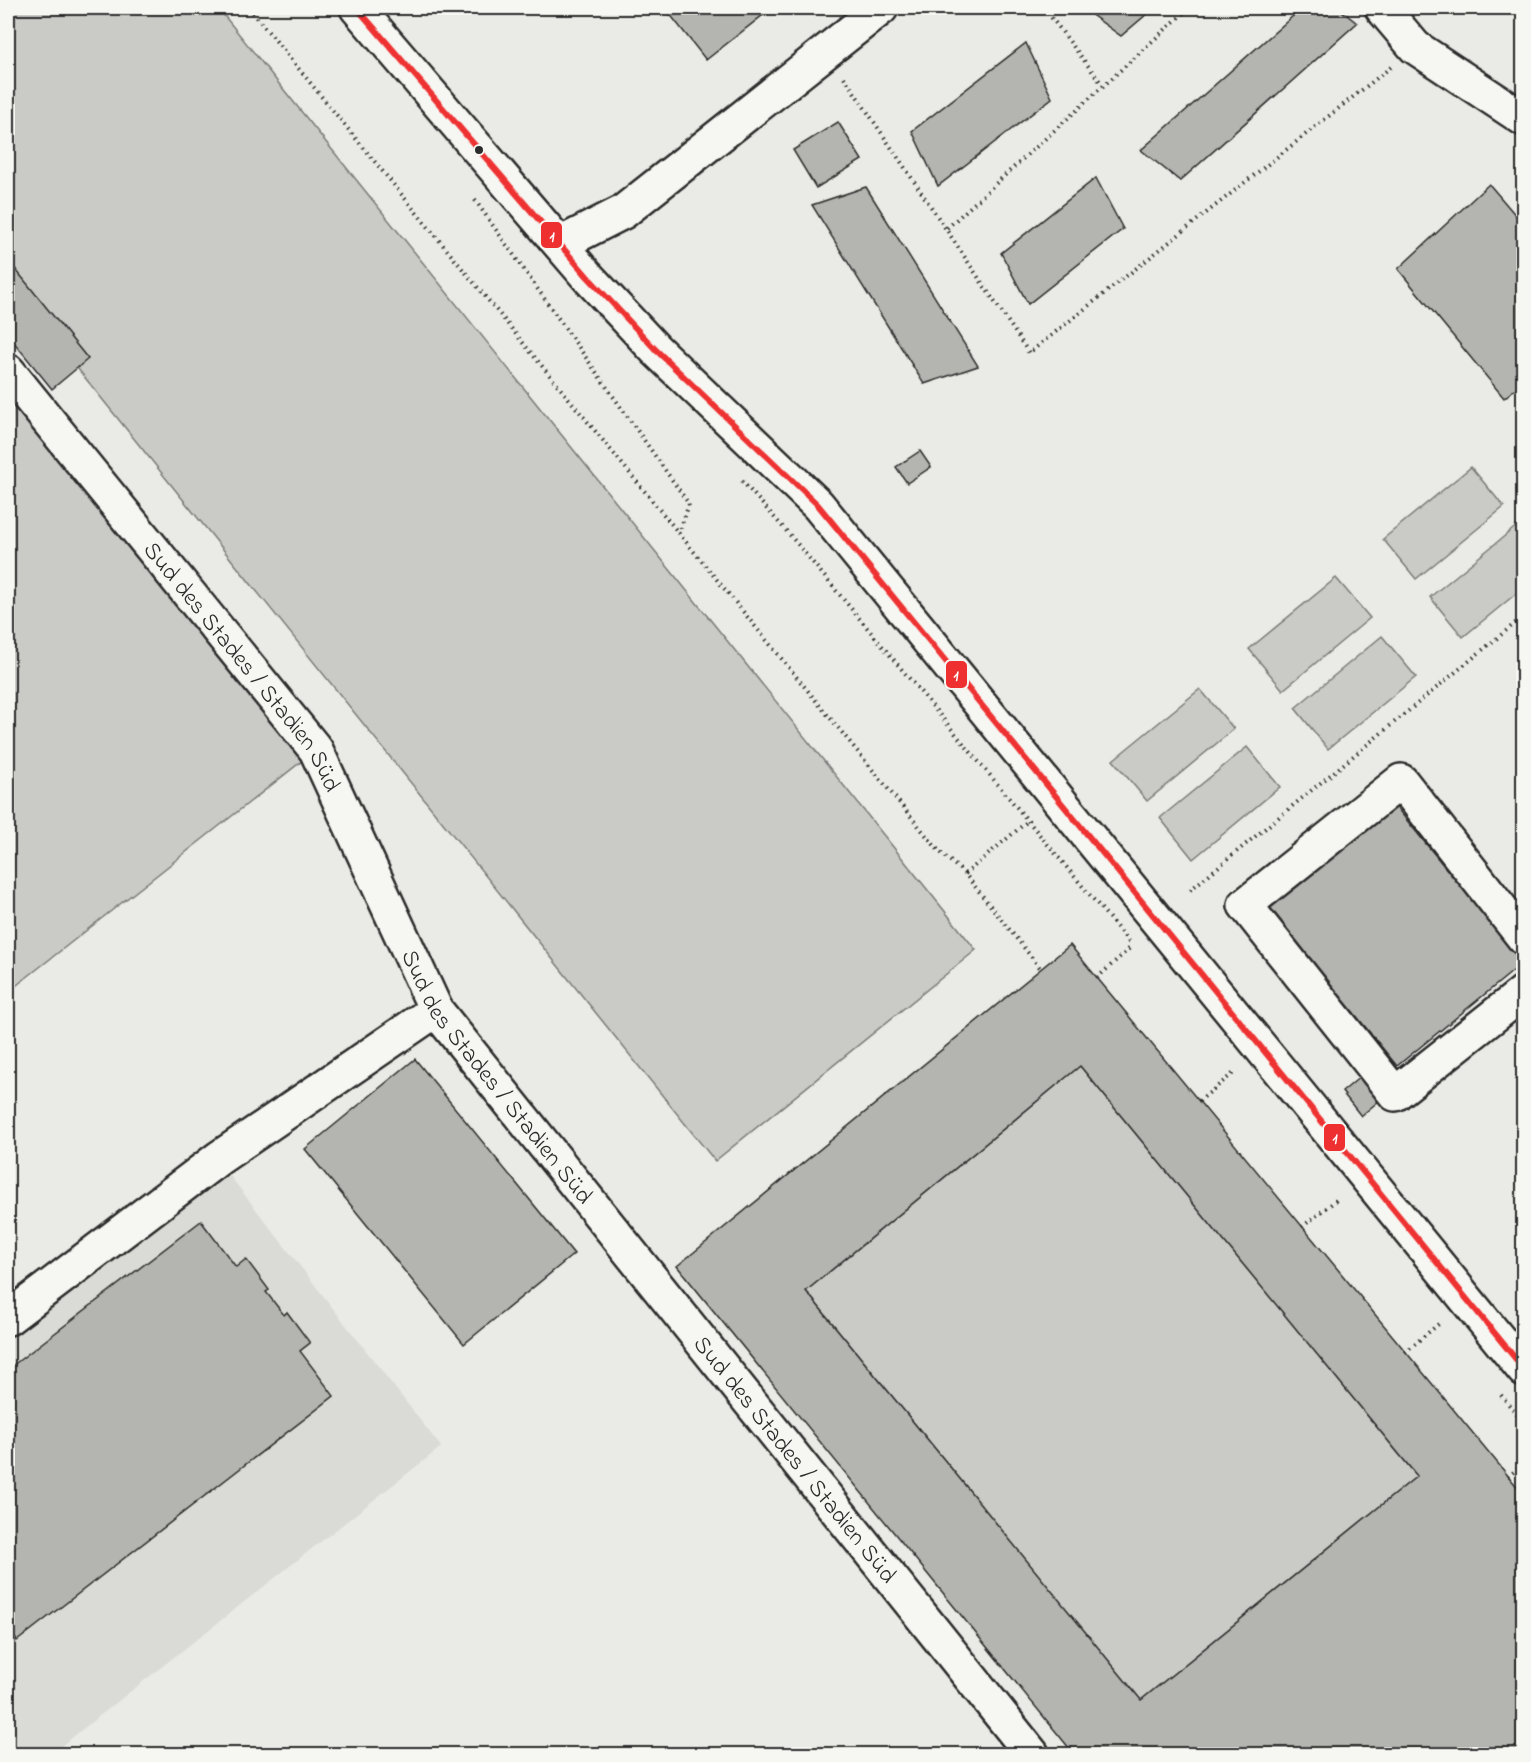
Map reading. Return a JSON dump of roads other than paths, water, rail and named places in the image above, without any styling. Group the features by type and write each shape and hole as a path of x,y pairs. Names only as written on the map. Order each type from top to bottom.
{"street":[{"path":"357,8 560,244 656,350 818,505 1524,1370"},
{"path":"560,244 623,212 881,8"},
{"path":"1382,8 1415,47 1524,119"},
{"name":"Sud des Stades / Stadien Süd","path":"8,371 316,750 436,1010 1032,1755"},
{"path":"1524,938 1401,781 1245,905 1395,1094 1524,992"},
{"path":"8,1318 219,1158 436,1010"}]}
